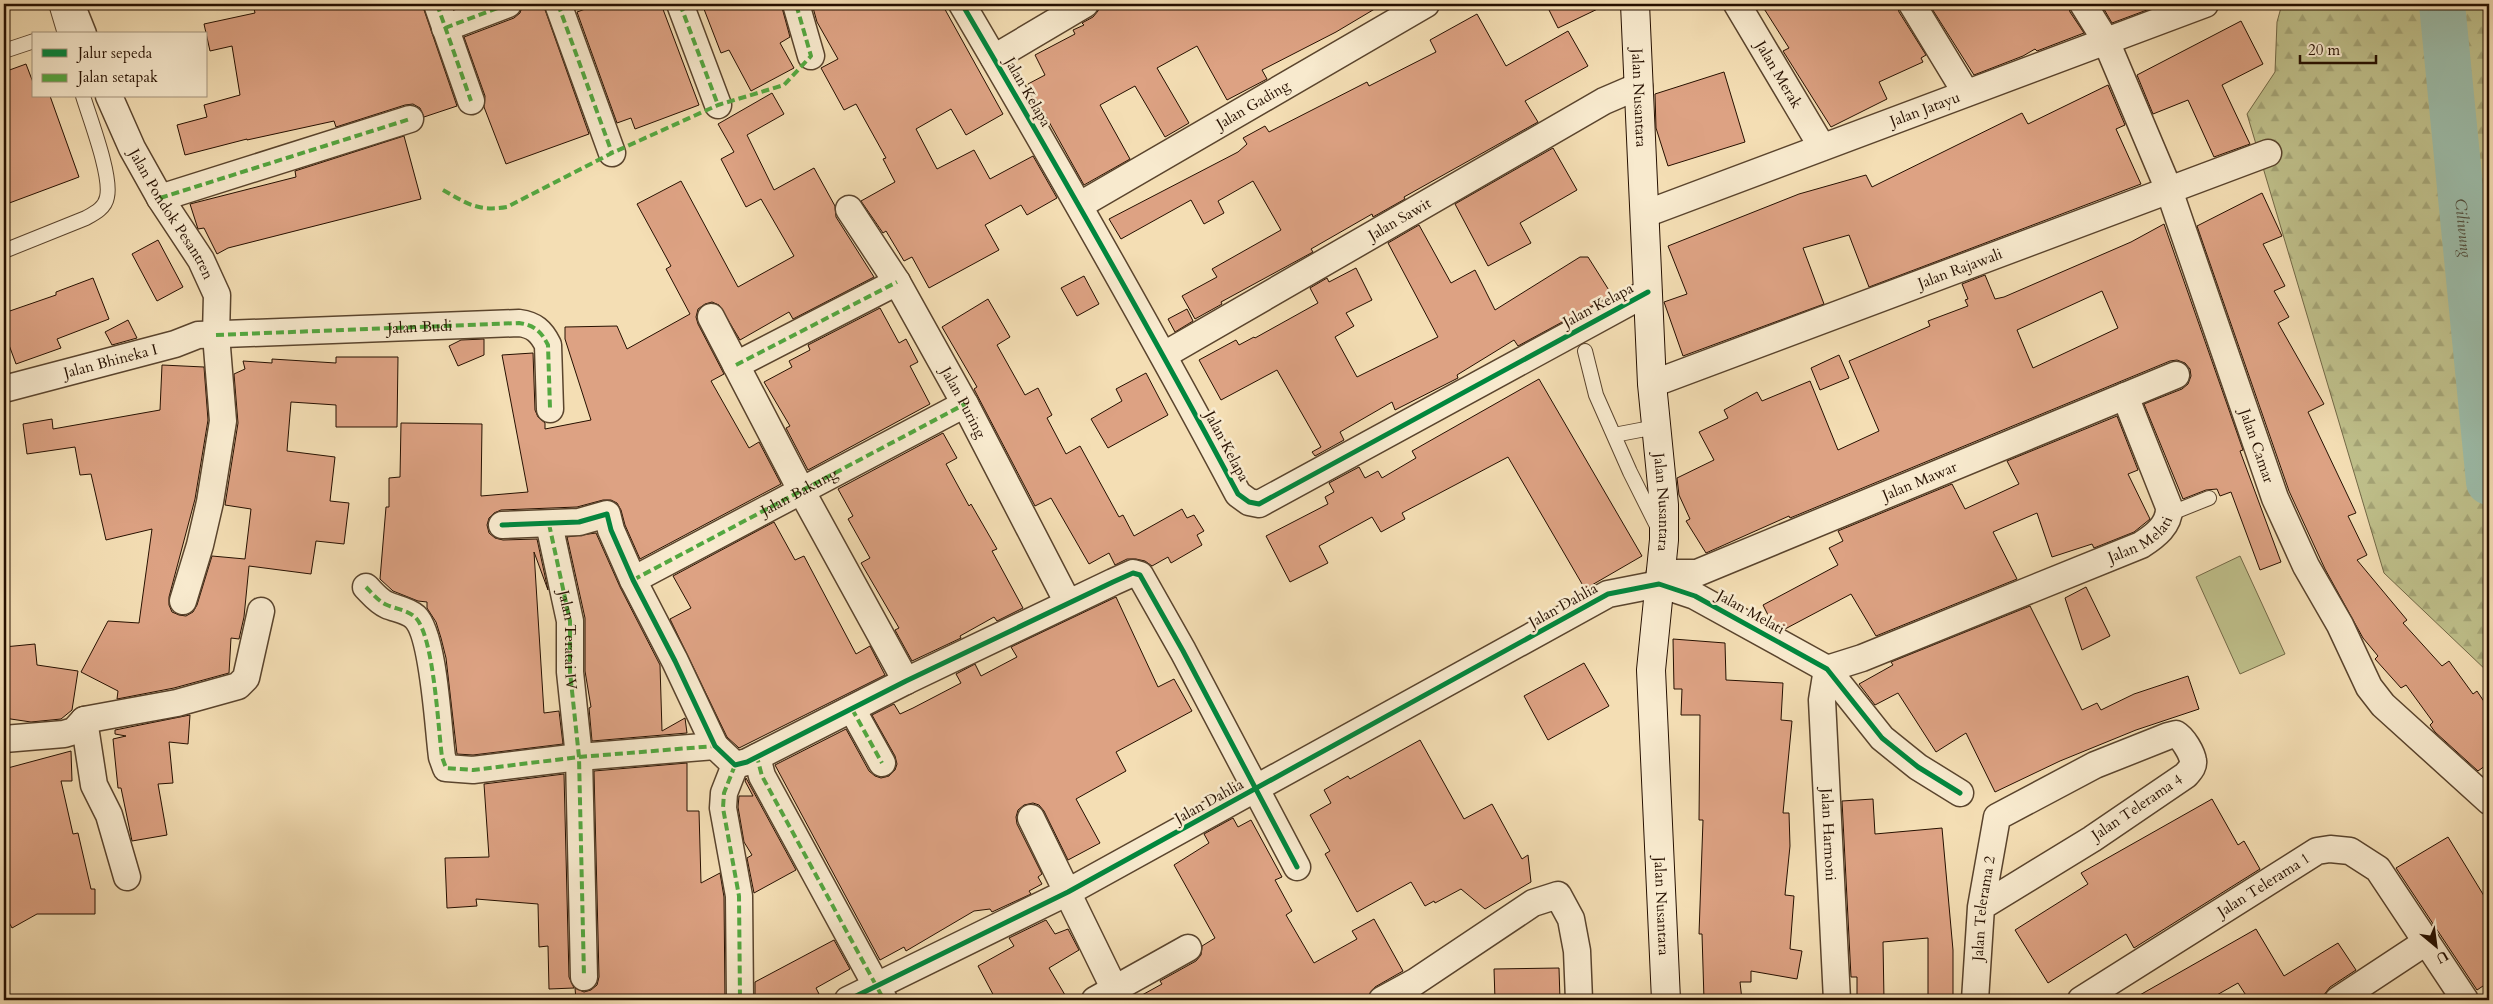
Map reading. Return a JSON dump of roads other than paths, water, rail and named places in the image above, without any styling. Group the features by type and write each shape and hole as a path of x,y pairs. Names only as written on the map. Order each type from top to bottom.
{"main road":[{"name":"Jalan Nusantara","path":"1635,4 1652,384 1664,505 1664,540 1651,670 1666,1000"}],"street":[{"path":"67,32 72,4"},
{"path":"437,4 471,101"},
{"path":"446,28 508,4"},
{"path":"558,4 612,154"},
{"path":"680,4 718,105"},
{"path":"796,4 811,56"},
{"name":"Jalan Kelapa","path":"962,4 1080,205 1164,355 1238,494 1248,502 1259,504 1648,292"},
{"path":"994,58 1085,4"},
{"name":"Jalan Gading","path":"1080,205 1426,4"},
{"name":"Jalan Merak","path":"1737,4 1822,147"},
{"path":"1912,4 1966,93"},
{"name":"Jalan Camar","path":"2083,4 2106,41 2168,190 2274,498 2306,566 2340,625 2369,687 2383,705 2489,801"},
{"name":"Jalan Jatayu","path":"1645,214 2206,4"},
{"name":"Jalan Sawit","path":"1164,355 1604,101 1639,86"},
{"name":"Jalan Pondok Pesantren","path":"110,98 132,148 160,198 201,260 217,295 216,335 223,421 210,502 200,545 183,601"},
{"path":"160,198 410,119"},
{"name":"Jalan Rajawali","path":"1652,384 2268,153"},
{"name":"Jalan Puring","path":"848,209 897,282 965,404 1068,603"},
{"path":"736,365 897,282"},
{"path":"711,317 801,490 906,681"},
{"name":"Jalan Budi","path":"216,335 519,323 532,325 544,336 548,345 550,409"},
{"name":"Jalan Bhineka I","path":"4,389 175,344 198,336 216,335"},
{"name":"Jalan Mawar","path":"1660,579 1696,573 2176,375"},
{"name":"Jalan Melati","path":"1660,579 1706,601 1827,668 1862,658 2141,545 2158,534 2169,514 2166,496 2125,396"},
{"name":"Jalan Bakung","path":"633,580 965,404"},
{"path":"502,525 579,522 607,514 611,530 633,580 675,661 715,746"},
{"name":"Jalan Teratai IV","path":"549,524 570,621 570,672 579,757 584,977"},
{"path":"740,1000 739,896 723,808 724,793 746,761 906,681 1133,573 1144,579 1297,867"},
{"name":"Jalan Dahlia","path":"848,1000 880,993 1257,789 1608,594 1660,579"},
{"path":"366,587 385,604 416,618 425,634 442,757 446,768 473,770 579,757 715,746 746,761 762,776 880,993"},
{"path":"4,739 64,734 74,731 84,720 168,704 238,686 246,678 261,611"},
{"path":"1827,668 1882,738 1918,767 1960,793"},
{"name":"Jalan Harmoni","path":"1827,668 1822,700 1837,1000"},
{"path":"852,709 882,763"},
{"path":"84,720 94,785 109,815 127,877"},
{"name":"Jalan Telerama 4","path":"1981,907 2092,839 2186,775 2192,769 2193,762 2182,737 2176,734 2168,736 2094,765 1997,817"},
{"name":"Jalan Telerama 2","path":"1975,1000 1981,907 1997,817"},
{"path":"1031,818 1068,892 1105,994 1188,948"},
{"name":"Jalan Telerama 1","path":"2081,1000 2317,851 2330,849 2350,851 2378,869 2465,1000"},
{"path":"1382,1000 1416,991 1533,903 1558,895 1571,920 1577,951 1579,1000"},
{"path":"2338,1000 2426,942"}],"lane":[{"path":"56,4 67,32"},
{"path":"4,51 32,42"},
{"path":"4,251 86,218 97,212 107,199 107,177 84,98"},
{"path":"1585,350 1596,396 1664,540"},
{"path":"1614,435 1656,427"},
{"path":"2169,514 2209,498"}],"waterway":[{"name":"Ciliwung","path":"2442,4 2489,482"}]}
